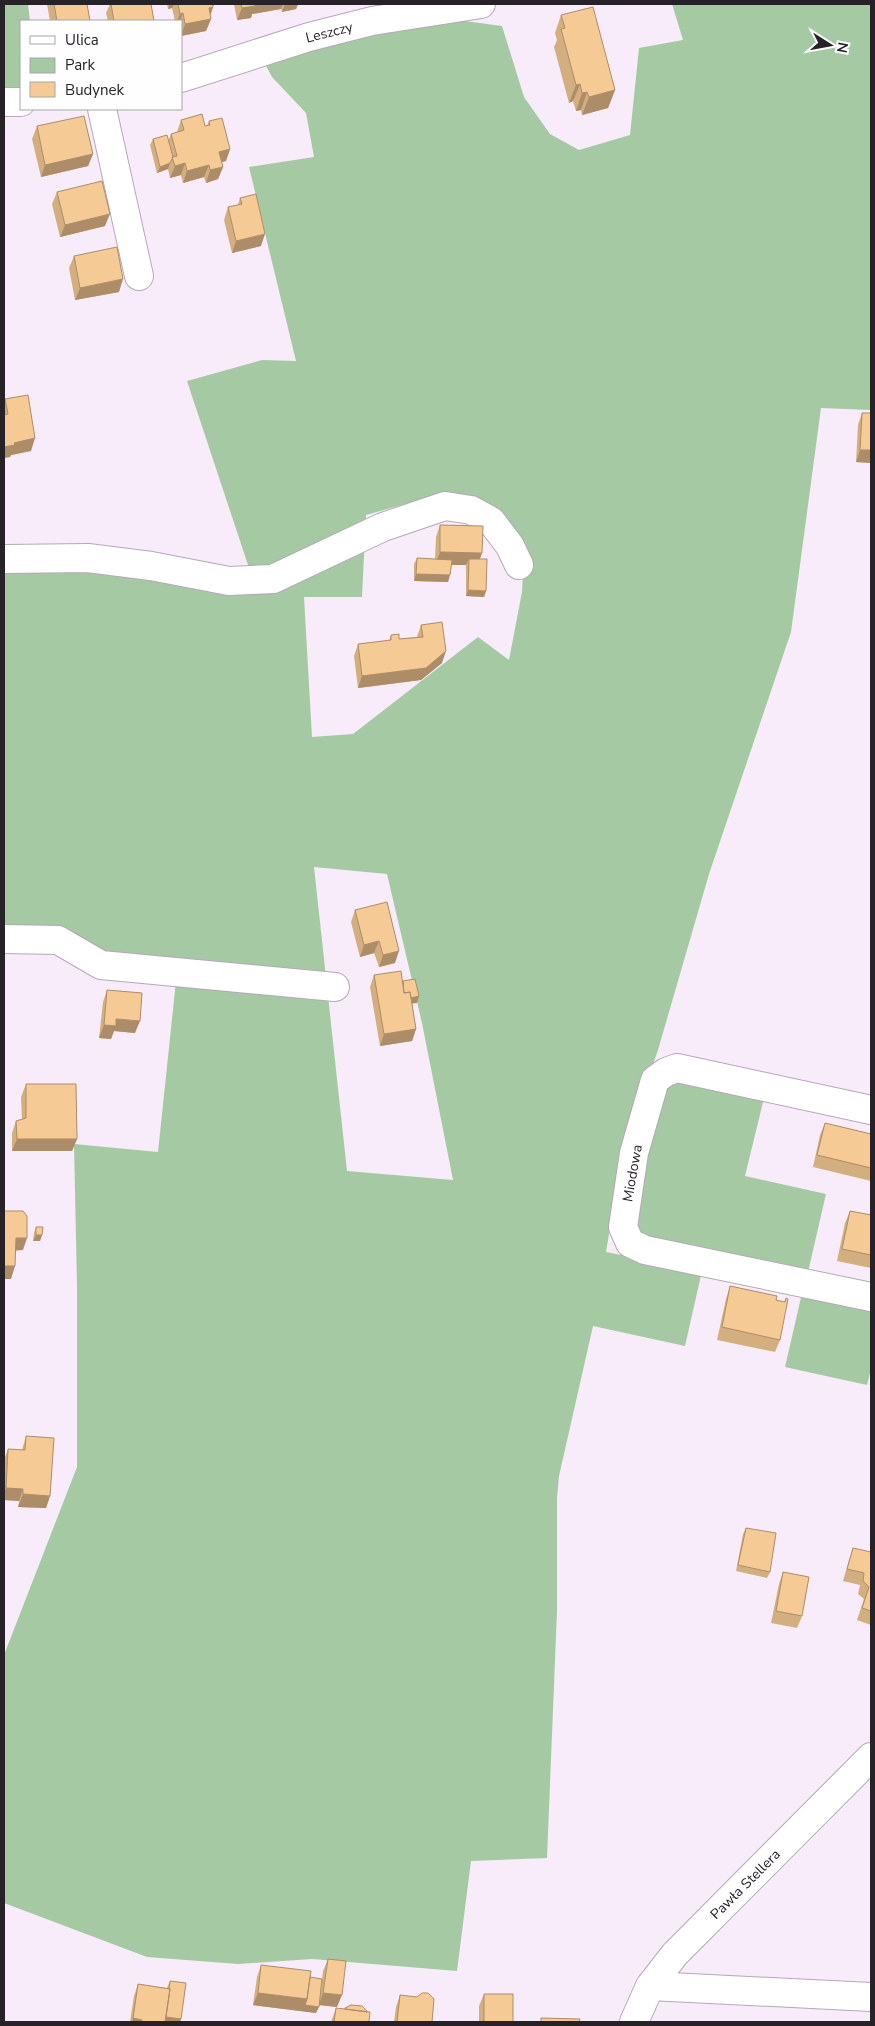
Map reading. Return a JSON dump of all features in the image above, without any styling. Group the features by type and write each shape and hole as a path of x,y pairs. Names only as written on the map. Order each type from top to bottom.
{"street":[{"name":"Leszczy","path":"182,78 318,34 372,22 481,4"},
{"path":"4,102 20,102"},
{"path":"102,110 139,276"},
{"path":"4,559 88,558 151,566 228,581 273,579 383,528 445,506 471,510 491,521 510,546 519,565"},
{"path":"4,939 58,940 101,965 335,987"},
{"name":"Miodowa","path":"871,1110 678,1068 666,1072 655,1080 634,1153 623,1227 630,1243 645,1250 871,1298"},
{"name":"Pawła Stellera","path":"634,2022 650,1986 675,1954 871,1758"},
{"path":"650,1986 871,1998"}],"green space":[{"path":"4,4 28,4 30,20 20,20 20,89 4,88"},
{"path":"672,4 871,4 871,410 821,408 791,632 709,874 658,1050 623,1150 606,1252 702,1271 685,1346 593,1326 559,1476 557,1498 557,1611 547,1858 471,1861 457,1971 312,1959 238,1964 147,1957 4,1903 4,1655 77,1467 77,1286 74,1144 158,1152 176,981 328,996 347,1171 453,1180 422,1023 387,874 314,867 326,977 102,956 4,933 4,565 250,571 187,381 262,360 296,361 249,167 314,157 306,113 272,77 264,62 344,41 457,20 502,26 524,97 550,134 579,150 630,135 639,48 683,40","holes":["455,495 482,500 507,521 524,556 522,592 509,660 478,637 353,734 312,737 304,597 362,597 366,515 423,499"]},
{"path":"675,1077 765,1094 745,1176 826,1194 808,1272 637,1236 644,1165 660,1091"},
{"path":"802,1293 871,1306 871,1369 867,1385 785,1367"}],"building":[{"path":"54,4 87,4 90,20 57,20"},
{"path":"111,4 151,4 154,20 114,20"},
{"path":"178,4 213,4 213,7 209,8 211,19 185,24 183,13 180,14"},
{"path":"241,4 255,4 255,6 242,8"},
{"path":"593,7 615,90 589,97 587,92 582,93 580,84 576,85 561,29 565,28 561,15"},
{"path":"202,114 205,126 210,125 209,121 222,118 230,149 219,152 223,167 210,170 209,165 187,171 185,163 175,166 172,157 177,156 171,134 184,130 181,120"},
{"path":"84,116 93,154 45,165 37,126"},
{"path":"167,135 173,157 170,163 160,167 153,139"},
{"path":"102,181 110,214 65,225 57,192"},
{"path":"256,194 265,234 236,241 228,207 242,204 240,198"},
{"path":"117,247 123,279 80,288 74,256"},
{"path":"28,395 35,438 4,447 4,415 8,414 5,399"},
{"path":"862,413 871,413 871,450 860,450"},
{"path":"440,525 483,526 482,553 440,552"},
{"path":"417,558 452,560 450,575 416,574"},
{"path":"469,559 487,559 486,591 468,590"},
{"path":"442,622 446,651 426,668 362,676 358,644 391,640 391,635 399,634 399,639 423,637 421,625"},
{"path":"387,902 399,951 383,955 379,941 364,945 355,910"},
{"path":"401,971 404,993 410,992 416,1029 384,1034 374,975"},
{"path":"415,979 419,996 411,998 410,992 404,993 403,981"},
{"path":"107,990 142,993 140,1021 116,1019 116,1026 104,1025"},
{"path":"26,1084 76,1084 77,1139 17,1139 16,1121 26,1118"},
{"path":"825,1123 871,1134 871,1168 817,1155"},
{"path":"4,1211 23,1211 27,1216 27,1238 16,1238 15,1266 4,1266"},
{"path":"850,1211 871,1215 871,1255 842,1249"},
{"path":"36,1227 43,1227 42,1235 36,1235"},
{"path":"730,1286 777,1296 776,1300 785,1302 786,1298 788,1299 780,1340 722,1327"},
{"path":"26,1436 54,1438 50,1496 23,1494 23,1489 6,1488 8,1449 25,1450"},
{"path":"746,1528 776,1533 770,1572 738,1565"},
{"path":"853,1548 871,1552 871,1611 862,1608 869,1587 863,1581 864,1573 847,1569"},
{"path":"783,1572 809,1577 802,1616 776,1611"},
{"path":"328,1959 346,1961 342,1995 323,1993"},
{"path":"261,1965 311,1971 307,1999 258,1993"},
{"path":"310,1977 322,1979 319,2007 305,2005"},
{"path":"170,1981 186,1983 181,2019 166,2017"},
{"path":"138,1984 170,1989 165,2022 142,2022 142,2020 133,2018"},
{"path":"422,1993 428,1993 434,1999 432,2022 397,2022 400,1995 417,1997"},
{"path":"484,1994 513,1994 513,2022 484,2022"},
{"path":"351,2005 362,2006 367,2012 345,2009"},
{"path":"336,2008 370,2012 369,2022 334,2022"},
{"path":"541,2018 580,2019 579,2022 541,2022"}]}
